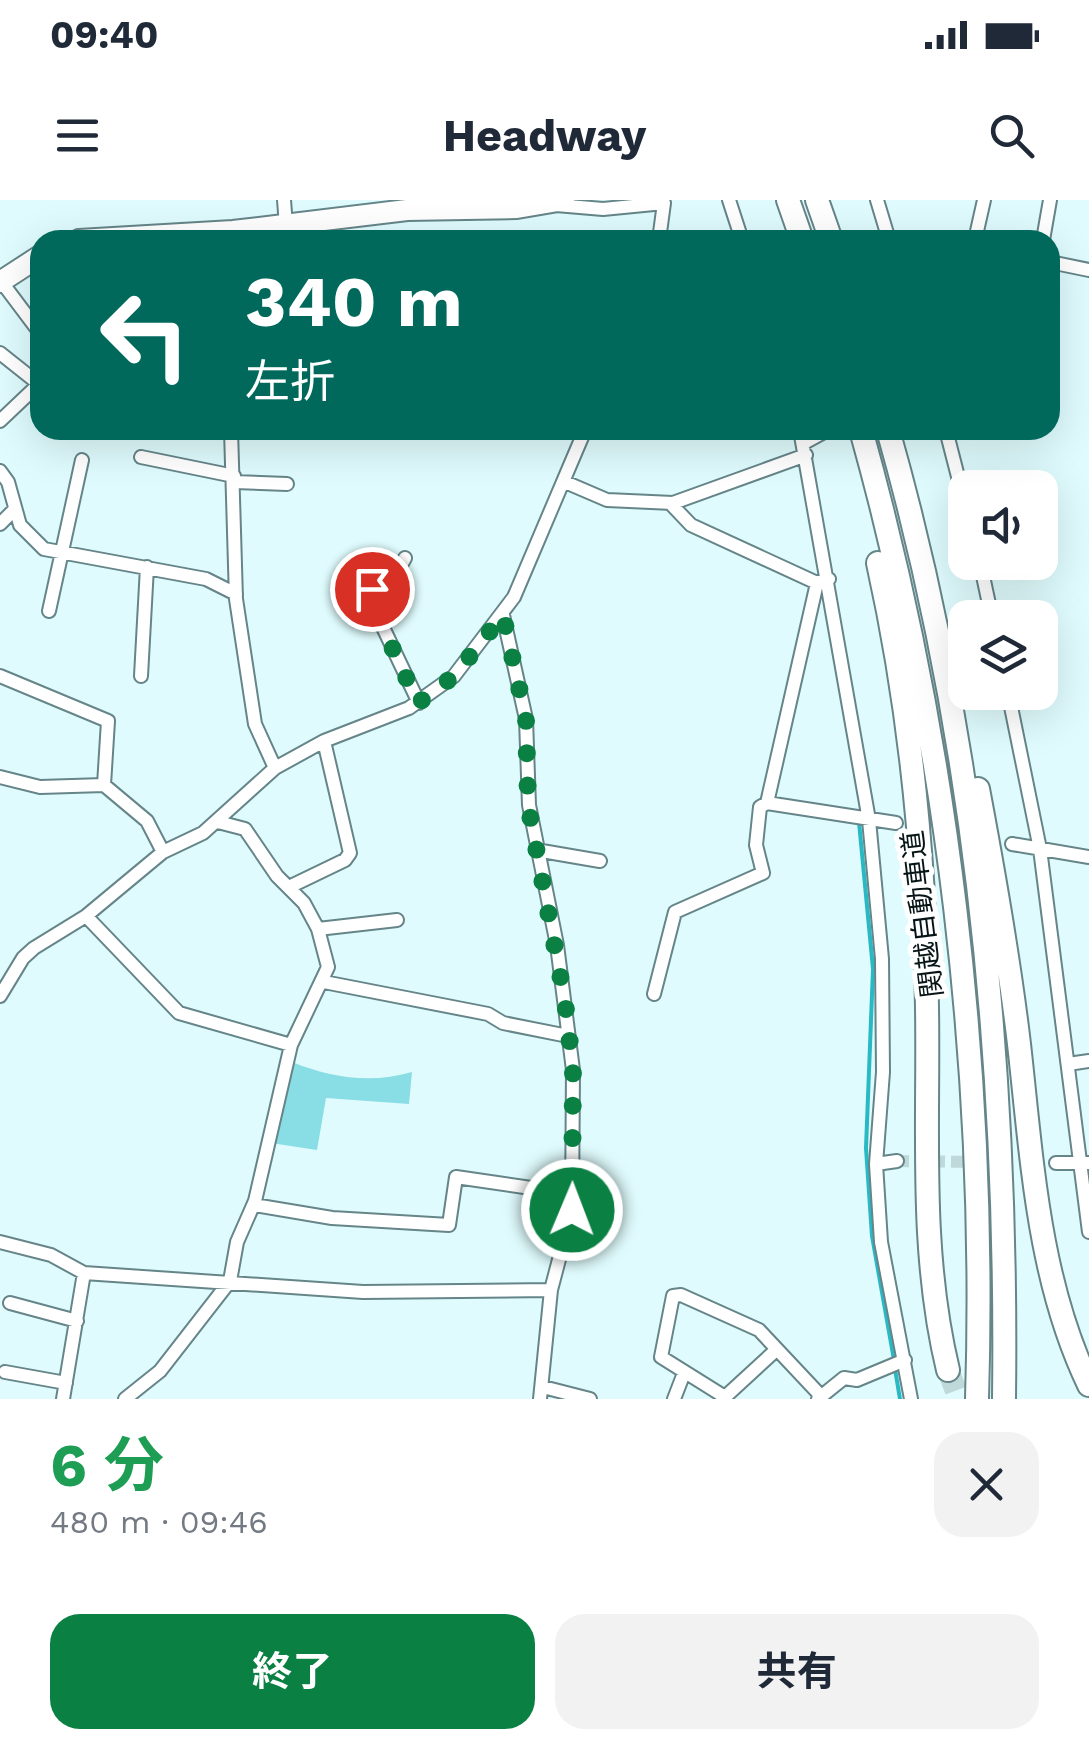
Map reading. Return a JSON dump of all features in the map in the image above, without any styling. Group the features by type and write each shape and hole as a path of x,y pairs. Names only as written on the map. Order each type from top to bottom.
{"highway":[{"path":"788,200 798,230"},
{"path":"817,200 828,230"},
{"path":"827,200 837,230"},
{"path":"851,440 882,578 919,856 927,1004 928,1257 948,1370"},
{"name":"関越自動車道","path":"862,440 910,639 953,909 974,1180 976,1399"},
{"name":"関越自動車道","path":"894,440 937,638 979,903 1000,1162 1004,1399"},
{"path":"895,440 942,616 989,845 1049,1266 1069,1338 1089,1385"}],"main road":[{"path":"227,230 286,226 407,205 553,201"},
{"path":"0,281 30,262"}],"street":[{"path":"284,200 286,226"},
{"path":"729,200 739,230"},
{"path":"876,200 886,230"},
{"path":"977,230 984,200"},
{"path":"1045,230 1050,200"},
{"path":"553,201 603,209 666,201 661,230"},
{"path":"1060,264 1089,270"},
{"path":"0,281 30,321"},
{"path":"0,353 30,376"},
{"path":"0,422 30,392"},
{"path":"232,440 236,594 256,724 275,768"},
{"path":"0,996 22,958 86,916 163,852 218,822 275,768 324,741 418,703 454,676 503,615 581,440"},
{"path":"949,440 956,470"},
{"path":"565,482 607,500 670,502 803,442 823,581 869,820 882,959 882,1072 876,1164 881,1242 897,1363 911,1399"},
{"path":"141,456 234,479 287,484"},
{"path":"48,611 82,460"},
{"path":"0,472 20,525 33,540 60,556 206,578 236,594"},
{"path":"670,502 690,524 823,581"},
{"path":"0,524 15,509"},
{"path":"406,558 394,578 372,589 370,600 418,703"},
{"path":"140,676 148,567"},
{"path":"767,804 823,581"},
{"path":"503,615 526,719 528,805 558,945 573,1070 572,1194 560,1270 552,1290 542,1393 590,1399"},
{"path":"0,676 108,720 104,785"},
{"path":"1012,710 1040,849 1084,1164 1089,1228"},
{"path":"289,887 345,860 350,853 324,741"},
{"path":"0,778 40,787 104,785 147,821 163,852"},
{"path":"654,994 675,912 734,889 762,873 756,845 760,807 767,804 896,823"},
{"path":"125,1399 160,1371 230,1282 236,1242 254,1206 291,1045 328,967 318,928 245,829 218,822"},
{"path":"1012,844 1089,857"},
{"path":"536,850 600,862"},
{"path":"86,916 179,1012 291,1045"},
{"path":"318,928 397,920"},
{"path":"324,982 488,1014 503,1023 568,1036"},
{"path":"1068,1064 1089,1062"},
{"path":"876,1164 896,1161"},
{"path":"1056,1163 1084,1164"},
{"path":"254,1206 332,1218 449,1226 456,1176 572,1194"},
{"path":"0,1242 51,1255 84,1273 364,1292 552,1290"},
{"path":"63,1399 84,1273"},
{"path":"776,1350 730,1397 661,1357 672,1296 680,1295 759,1330 819,1398 844,1378 857,1380 897,1363"},
{"path":"10,1303 77,1321"},
{"path":"4,1372 66,1382"},
{"path":"674,1399 684,1373"}],"shaded area":[{"path":"292,1062 352,1078 412,1072 409,1104 326,1098 317,1150 271,1143"}],"waterway":[{"path":"859,822 873,969 866,1148 872,1236 894,1360"},
{"path":"895,1369 900,1399"}],"tunnel":[{"path":"897,1161 979,1162"},
{"path":"948,1370 959,1399"}],"route":[{"path":"372,589 370,600 418,703 454,676 503,615 511,667 526,719 528,805 558,945 565,1001 573,1070 572,1210"}]}
